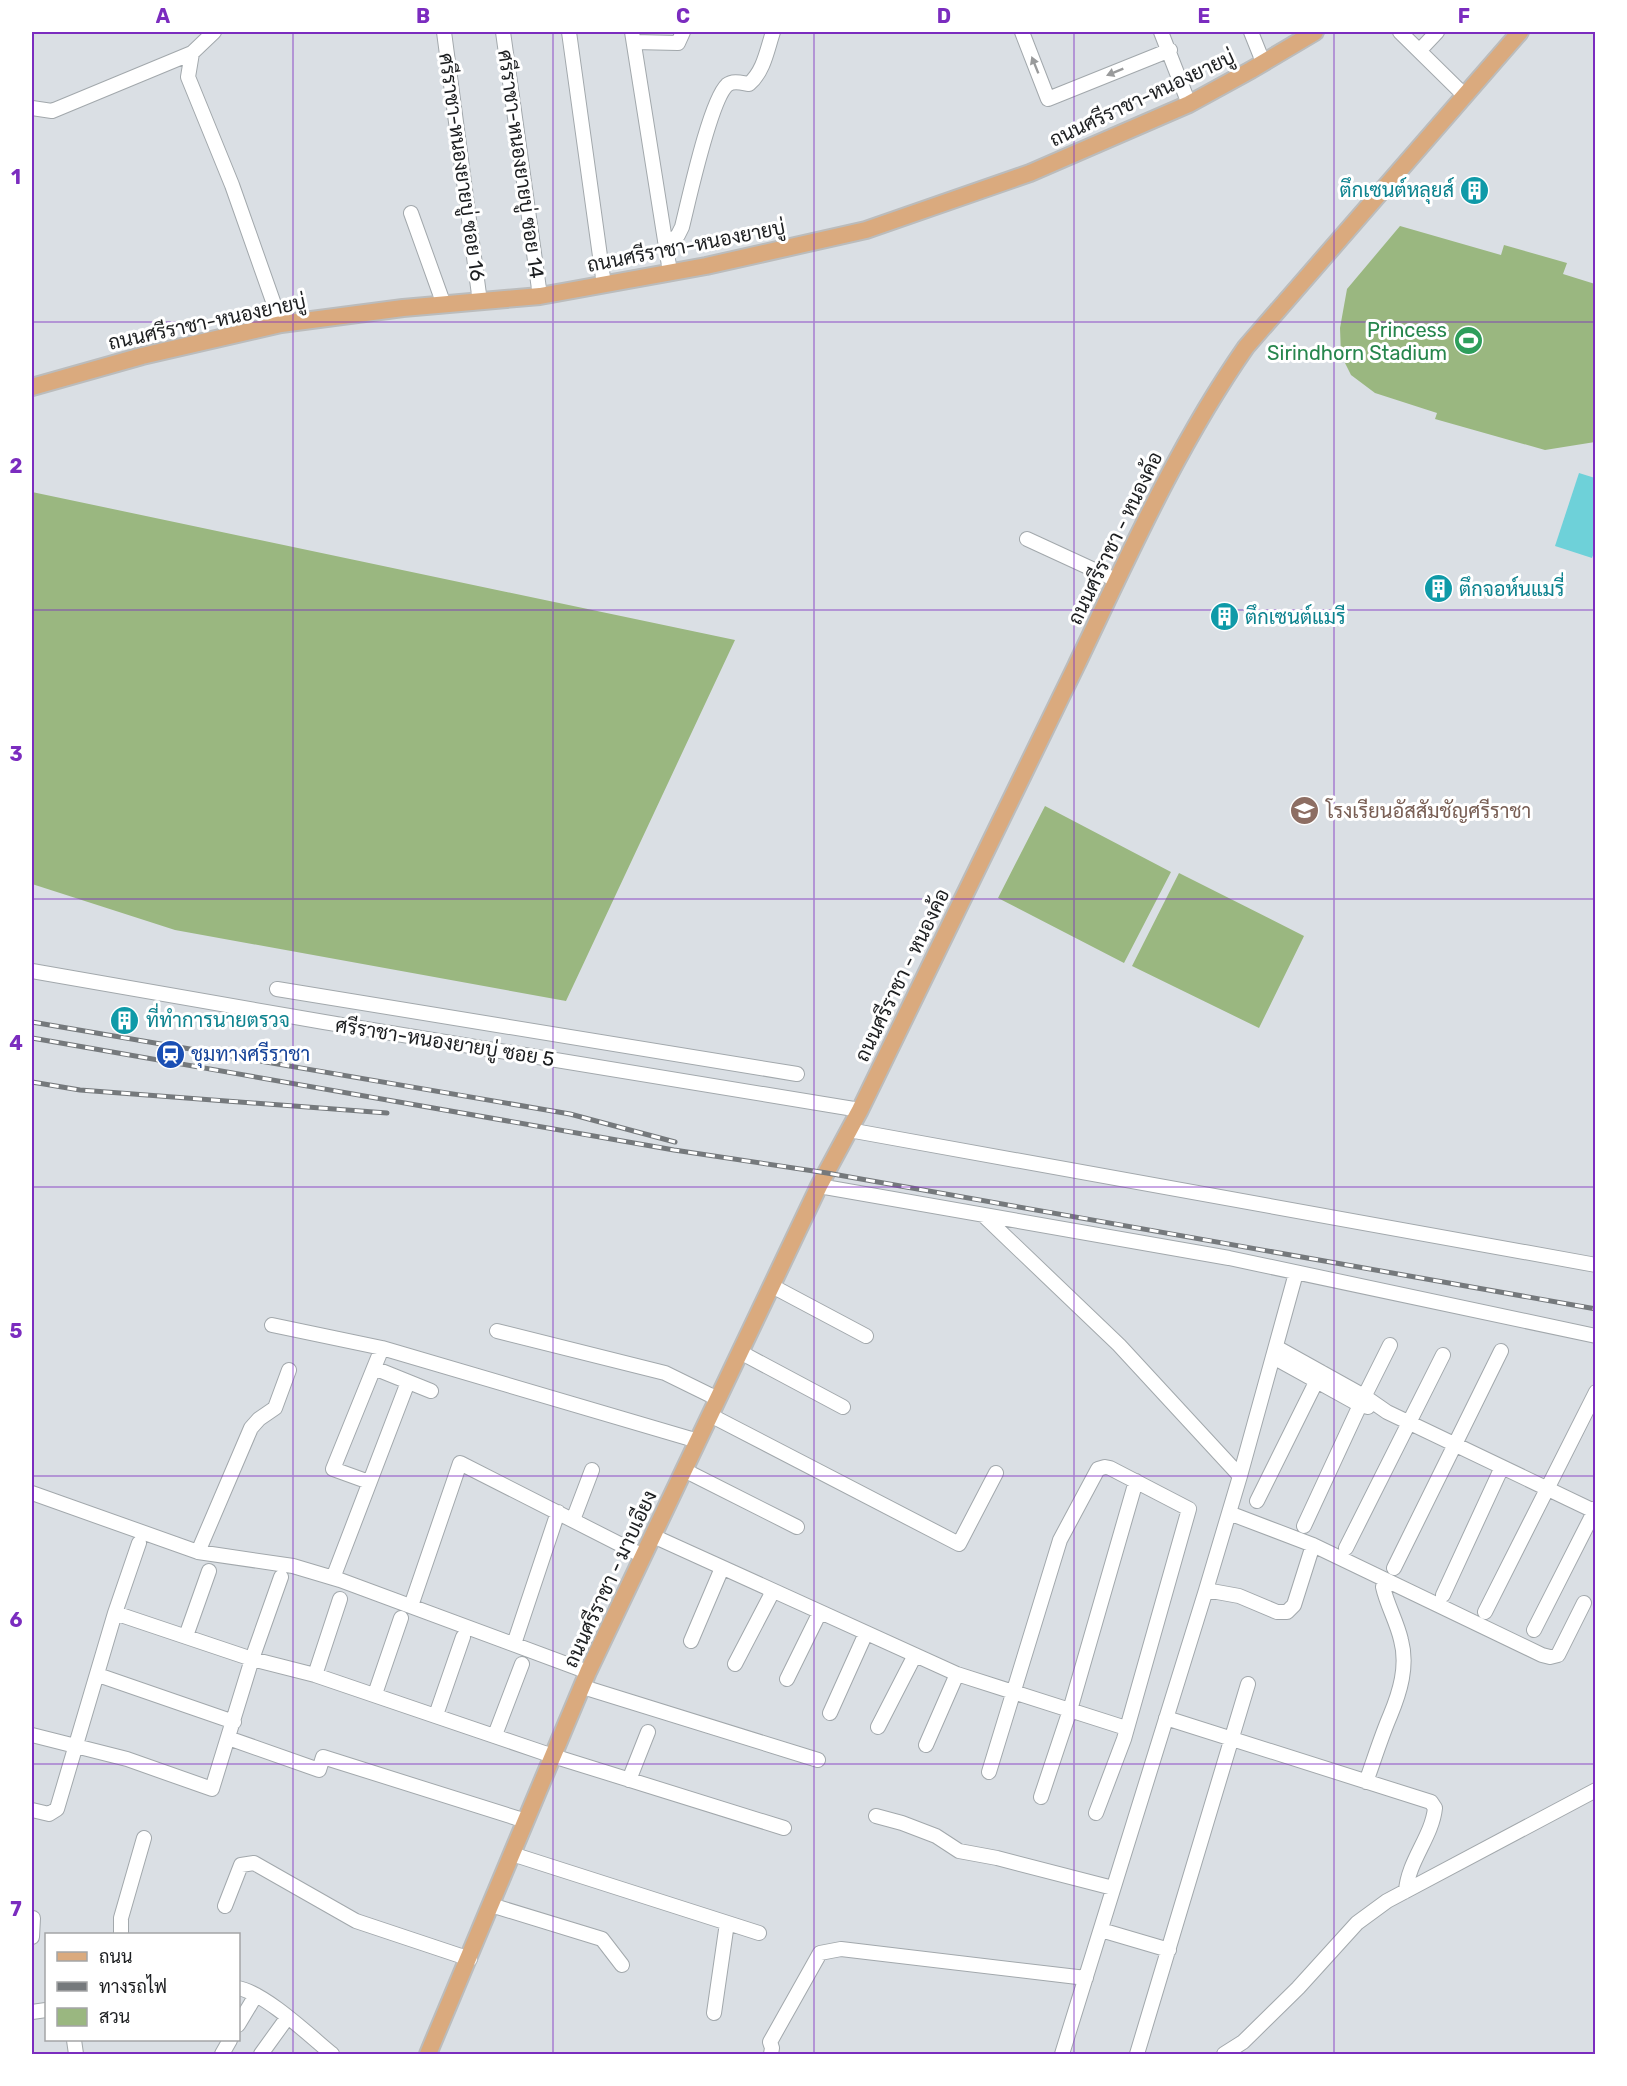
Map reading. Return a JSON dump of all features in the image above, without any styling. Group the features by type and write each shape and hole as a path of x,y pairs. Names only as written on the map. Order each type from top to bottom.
{"main road":[{"name":"ถนนศรีราชา-หนองยายบู่","path":"32,387 142,356 280,324 403,308 540,296 670,272 866,230 1030,173 1189,104 1315,32"},
{"name":"ถนนศรีราชา - หนองค้อ","path":"849,1130 1116,580 1190,434 1216,390 1246,346 1520,32"},
{"name":"ถนนศรีราชา - มาบเอียง","path":"428,2055 586,1679 819,1186 849,1130"}],"street":[{"path":"32,108 52,111 192,53 213,32"},
{"name":"ศรีราชา-หนองยายบู่ ซอย 16","path":"444,32 480,302"},
{"name":"ศรีราชา-หนองยายบู่ ซอย 14","path":"503,32 540,296"},
{"path":"569,32 604,285"},
{"path":"670,272 633,37 678,43 683,32"},
{"path":"666,247 678,235 682,227 710,121 720,93 733,82 749,84 756,78 773,32"},
{"path":"1022,32 1048,99 1170,50"},
{"path":"1161,32 1170,50 1189,104"},
{"path":"1251,32 1257,66"},
{"path":"1400,32 1465,96"},
{"path":"1420,50 1437,32"},
{"path":"192,53 188,77 232,185 280,324"},
{"path":"411,213 444,305"},
{"path":"1027,539 1116,580"},
{"name":"ศรีราชา-หนองยายบู่ ซอย 5","path":"32,971 324,1022 860,1110"},
{"path":"278,989 797,1074"},
{"path":"628,1072 633,1048"},
{"path":"849,1130 1596,1266"},
{"path":"819,1186 1229,1258 1596,1336"},
{"path":"983,1215 1119,1345 1240,1476"},
{"path":"1062,2055 1206,1590 1296,1273"},
{"path":"772,1286 866,1336"},
{"path":"272,1325 382,1348 698,1441"},
{"path":"497,1331 665,1373 717,1399"},
{"path":"1304,1527 1362,1400 1390,1345"},
{"path":"369,1482 333,1469 382,1348"},
{"path":"1394,1568 1501,1351"},
{"path":"740,1352 843,1407"},
{"path":"1275,1352 1362,1400 1595,1509 1534,1630"},
{"path":"1346,1548 1443,1356"},
{"path":"374,1368 431,1391"},
{"path":"198,1552 252,1428 259,1419 275,1408 289,1370"},
{"path":"1257,1501 1318,1376"},
{"path":"333,1578 408,1382"},
{"path":"1485,1612 1596,1392"},
{"path":"710,1416 958,1544 996,1473"},
{"path":"411,1606 460,1463 643,1556"},
{"path":"1443,1594 1502,1467"},
{"path":"989,1772 1060,1540 1098,1469 1110,1468 1189,1509 1126,1728 1096,1813"},
{"path":"573,1520 592,1470"},
{"path":"684,1470 796,1527"},
{"path":"1041,1797 1070,1710 1136,1481"},
{"path":"32,1494 198,1552 293,1566 333,1578 514,1644 586,1679 818,1760"},
{"path":"514,1644 558,1512"},
{"path":"1229,1513 1313,1545 1505,1638 1550,1657 1558,1655 1584,1603"},
{"path":"653,1536 957,1674 1126,1728"},
{"path":"32,1809 49,1814 57,1809 139,1544"},
{"path":"1206,1590 1239,1596 1277,1612 1287,1612 1294,1605 1313,1545"},
{"path":"691,1641 722,1568"},
{"path":"186,1636 209,1571"},
{"path":"32,1735 127,1759 212,1789 252,1659 281,1577"},
{"path":"1366,1782 1397,1702 1404,1664 1402,1641 1383,1587 1385,1580"},
{"path":"735,1664 772,1591"},
{"path":"315,1674 340,1599"},
{"path":"787,1679 820,1612"},
{"path":"116,1613 252,1659 315,1674 553,1756 784,1828"},
{"path":"375,1694 401,1618"},
{"path":"830,1713 866,1633"},
{"path":"436,1715 463,1637"},
{"path":"878,1727 915,1655"},
{"path":"495,1735 522,1664"},
{"path":"927,1745 957,1674"},
{"path":"98,1675 234,1722"},
{"path":"1137,2055 1248,1684"},
{"path":"1166,1718 1431,1802 1435,1808 1434,1815 1411,1867 1406,1891"},
{"path":"629,1780 648,1732"},
{"path":"228,1738 319,1770 323,1757 526,1821"},
{"path":"1224,2055 1243,2042 1298,1988 1357,1923 1387,1901 1596,1790"},
{"path":"876,1816 936,1836 959,1851 997,1858 1113,1888"},
{"path":"121,1933 121,1918 144,1838"},
{"path":"512,1854 759,1933"},
{"path":"225,1906 241,1865 254,1863 356,1921 470,1959"},
{"path":"491,1905 602,1939 622,1965"},
{"path":"32,1937 33,1918"},
{"path":"714,2013 727,1923"},
{"path":"1101,1930 1169,1950"},
{"path":"771,2055 770,2042 820,1953 840,1949 1086,1978"},
{"path":"240,1988 256,1995 332,2055"},
{"path":"240,2022 256,1995"},
{"path":"261,2055 287,2018"},
{"path":"222,2055 229,2041"}],"green space":[{"name":"Princess Sirindhorn Stadium","path":"1400,226 1501,255 1504,245 1567,263 1563,274 1595,284 1595,442 1545,450 1435,419 1437,413 1375,393 1351,375 1341,355 1340,328 1347,289"},
{"path":"32,492 735,640 566,1001 175,930 32,884"},
{"path":"1045,806 1171,872 1124,963 998,898"},
{"path":"1179,873 1304,936 1259,1028 1132,966"}],"water":[{"path":"1579,473 1595,478 1596,547 1592,558 1555,546"}],"railway":[{"path":"32,1022 570,1114 675,1142"},
{"path":"32,1038 674,1150 827,1173 1596,1309"},
{"path":"32,1082 80,1090 387,1113"}],"place":[{"name":"ตึกเซนต์หลุยส์","path":"1475,190"},
{"name":"Princess Sirindhorn Stadium","path":"1468,341"},
{"name":"ตึกจอห์นแมรี่","path":"1438,589"},
{"name":"ตึกเซนต์แมรี","path":"1224,617"},
{"name":"โรงเรียนอัสสัมชัญศรีราชา","path":"1305,811"},
{"name":"ที่ทำการนายตรวจ","path":"125,1020"},
{"name":"ชุมทางศรีราชา","path":"170,1054"}]}
